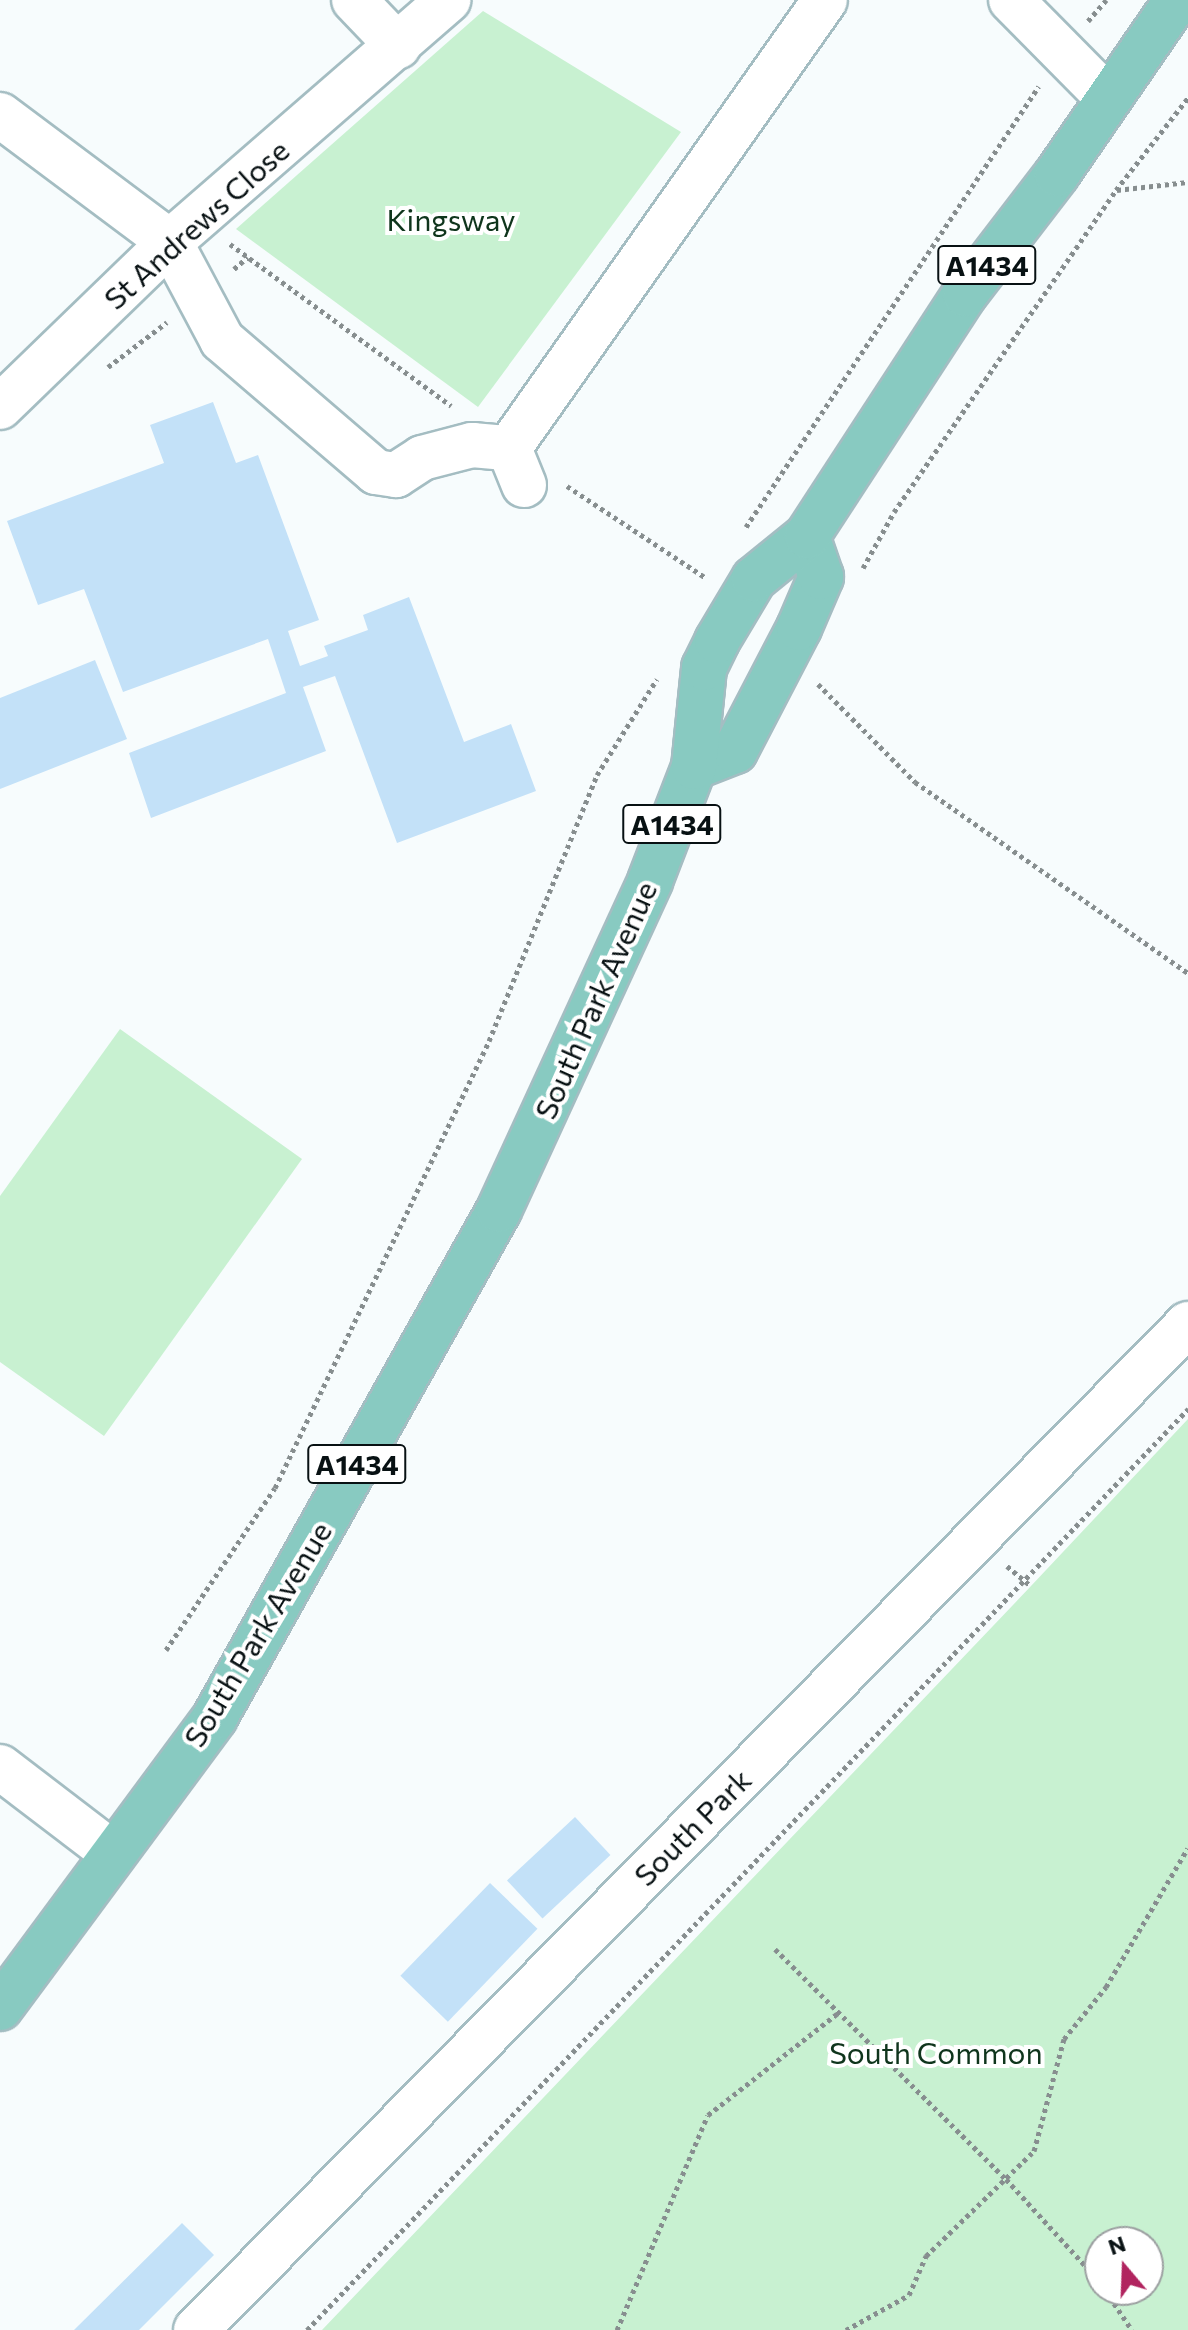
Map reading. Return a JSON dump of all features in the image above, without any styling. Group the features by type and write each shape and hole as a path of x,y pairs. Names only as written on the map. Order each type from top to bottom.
{"main road":[{"name":"South Park Avenue","path":"0,2008 111,1852 215,1717 499,1210 650,881 694,767 704,668 754,579 807,536 957,306 1177,0"},
{"path":"1138,58 1188,41"},
{"path":"694,767 735,751 799,628 821,577 807,536"}],"street":[{"path":"354,0 398,46"},
{"name":"St Andrews Close","path":"0,407 170,242 448,0"},
{"path":"0,115 170,242 222,340 376,472 396,475 422,458 502,459 825,0"},
{"path":"1011,0 1108,98"},
{"name":"South Park","path":"196,2330 1188,1324"},
{"path":"0,1767 111,1852"}],"path":[{"path":"743,531 1061,51 1106,0"},
{"path":"857,578 894,512 1116,190 1188,98"},
{"path":"1116,190 1188,182"},
{"path":"100,373 248,257"},
{"path":"711,581 719,569"},
{"path":"813,673 915,782 972,826 1188,973"},
{"path":"166,1650 275,1488 489,1041 597,775 661,674"},
{"path":"307,2330 1188,1409"},
{"path":"846,2330 909,2295 926,2256 1034,2151 1064,2039 1106,1987 1188,1848"},
{"path":"775,1949 1006,2179 1084,2264"},
{"path":"617,2330 708,2115 837,2014"},
{"path":"1116,2306 1132,2330"}],"green space":[{"name":"Kingsway","path":"483,11 681,132 478,407 236,229"},
{"path":"120,1029 302,1159 104,1436 0,1362 0,1196"},
{"name":"South Common","path":"1188,1419 1188,2330 322,2330 1031,1586"}],"building":[{"path":"213,402 236,463 258,455 319,620 288,631 300,666 328,656 324,646 368,630 363,615 409,597 464,742 511,724 536,791 397,843 335,676 303,687 326,751 151,818 129,753 286,693 268,639 123,692 84,589 38,605 7,521 164,463 150,425"},
{"path":"95,660 127,739 0,789 0,698"},
{"path":"575,1817 610,1855 542,1918 507,1880"},
{"path":"490,1883 537,1929 448,2022 400,1976"},
{"path":"182,2223 214,2255 139,2330 74,2330"}]}
